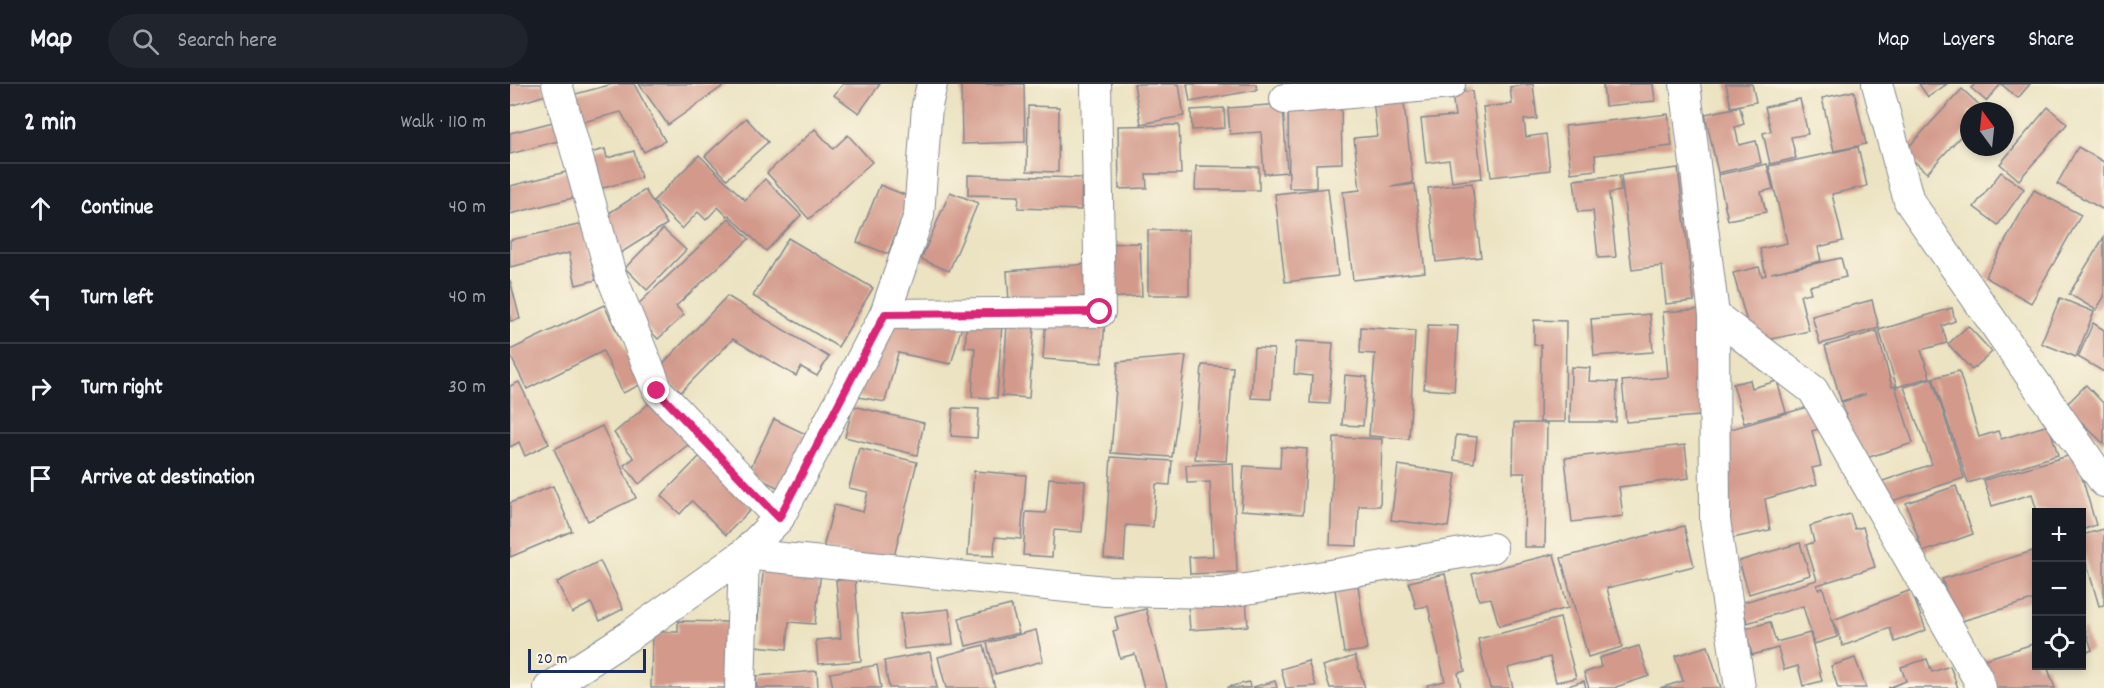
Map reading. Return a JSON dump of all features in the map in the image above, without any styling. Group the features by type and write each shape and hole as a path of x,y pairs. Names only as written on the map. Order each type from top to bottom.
{"street":[{"path":"557,84 611,275 657,391 779,518"},
{"path":"549,688 629,636 744,554 779,518 885,314 919,215 927,106 933,84"},
{"path":"885,314 1100,312 1096,84"},
{"path":"1285,99 1450,84"},
{"path":"1684,84 1714,315 1715,520 1740,688"},
{"path":"1877,84 1909,201 2104,482"},
{"path":"1714,315 1813,390 1977,677 1981,688"},
{"path":"744,554 1106,591 1222,593 1492,548"},
{"path":"740,688 744,554"}],"building":[{"path":"510,84 543,84 546,95 510,106"},
{"path":"613,84 634,84 665,141 644,152 621,112 579,123 572,95"},
{"path":"639,84 726,84 668,125"},
{"path":"843,84 880,84 859,113 834,95"},
{"path":"961,84 1024,84 1025,142 962,144"},
{"path":"1134,84 1179,84 1184,116 1141,124"},
{"path":"1187,84 1256,84 1257,90 1190,102"},
{"path":"1533,84 1537,119 1524,120 1526,137 1546,134 1550,170 1491,177 1483,107 1512,104 1510,87"},
{"path":"1603,84 1653,84 1655,101 1605,106"},
{"path":"1726,84 1752,84 1756,102 1731,107"},
{"path":"1919,84 1947,84 1928,97"},
{"path":"1975,84 2001,84 1986,101 1971,88"},
{"path":"2001,84 2030,84 2018,98"},
{"path":"1962,89 1976,102 1960,102 1960,137 1927,173 1904,152"},
{"path":"1472,91 1482,178 1452,182 1449,160 1426,163 1421,119 1455,116 1452,93"},
{"path":"1854,91 1866,144 1834,151 1822,98"},
{"path":"1403,95 1413,183 1391,187 1415,184 1425,272 1353,280 1343,192 1360,190 1354,138 1377,136 1373,99"},
{"path":"1800,99 1808,134 1791,137 1796,158 1770,164 1763,133 1771,131 1765,107"},
{"path":"1341,102 1342,163 1316,164 1316,188 1289,188 1288,103"},
{"path":"1283,104 1287,172 1264,174 1261,132 1230,134 1228,108"},
{"path":"1028,106 1059,107 1058,172 1027,171"},
{"path":"1740,107 1744,124 1735,127 1739,145 1756,141 1761,163 1718,173 1705,114"},
{"path":"2048,107 2067,124 2019,180 2000,164 2007,156 2014,156 2014,147"},
{"path":"1224,108 1225,128 1192,130 1191,110"},
{"path":"1668,114 1672,146 1595,155 1596,170 1571,173 1565,126"},
{"path":"746,118 768,142 727,179 705,156"},
{"path":"557,121 562,140 510,154 510,133"},
{"path":"1179,125 1181,174 1146,174 1147,188 1119,189 1118,126"},
{"path":"815,129 833,149 848,135 872,162 809,219 767,173"},
{"path":"1858,147 1867,186 1832,194 1843,241 1818,247 1821,261 1771,273 1841,258 1846,277 1809,286 1811,293 1800,295 1809,331 1753,343 1733,273 1759,267 1762,276 1766,275 1760,249 1787,243 1769,166"},
{"path":"2078,147 2104,162 2104,210 2057,184"},
{"path":"605,149 607,158 634,151 641,178 595,190 586,154"},
{"path":"699,155 745,200 765,179 801,215 766,251 718,207 706,220 698,212 682,229 653,201"},
{"path":"1767,164 1773,189 1761,192 1766,212 1728,220 1718,175"},
{"path":"1196,166 1259,167 1259,190 1195,190"},
{"path":"1678,168 1694,301 1666,304 1662,266 1632,270 1621,175"},
{"path":"570,171 577,197 510,214 510,186"},
{"path":"2001,172 2024,189 1998,225 1974,207"},
{"path":"968,175 1082,178 1081,210 1018,208 1019,196 968,195"},
{"path":"1619,175 1621,191 1609,193 1616,257 1598,258 1593,211 1578,212 1574,180"},
{"path":"1472,183 1481,257 1436,262 1428,188"},
{"path":"880,185 910,197 888,254 857,242"},
{"path":"1328,188 1338,276 1285,282 1275,194"},
{"path":"645,190 667,224 619,254 598,220"},
{"path":"2034,190 2081,215 2031,303 1985,277"},
{"path":"950,192 978,203 949,271 921,259"},
{"path":"729,218 749,239 676,306 684,315 658,339 631,311"},
{"path":"583,224 596,280 576,285 569,253 510,267 510,240"},
{"path":"663,229 686,250 647,290 625,268"},
{"path":"1148,230 1189,230 1189,295 1148,295"},
{"path":"2104,237 2104,297 2096,310 2069,294"},
{"path":"788,238 873,288 838,347 753,296"},
{"path":"1140,243 1142,296 1106,298 1103,244"},
{"path":"1087,264 1089,296 1009,302 1007,271"},
{"path":"510,280 520,319 510,321"},
{"path":"727,296 829,357 817,376 801,367 796,376 733,339 681,392 656,371"},
{"path":"2060,298 2094,312 2076,357 2041,343"},
{"path":"1872,300 1879,328 1820,344 1812,316"},
{"path":"604,305 642,384 623,393 603,351 527,389 510,355 510,350"},
{"path":"1952,308 1955,321 1942,326 1947,343 1921,350 1930,377 1897,387 1879,330"},
{"path":"1704,309 1712,415 1626,422 1622,381 1668,377 1663,312"},
{"path":"1650,314 1653,352 1594,356 1591,319"},
{"path":"1046,317 1105,320 1102,363 1043,359"},
{"path":"891,320 962,326 951,364 898,353 885,402 858,397"},
{"path":"1534,320 1566,321 1565,422 1540,422 1541,345 1534,345"},
{"path":"967,321 1002,323 997,398 972,397 975,348 965,347"},
{"path":"2093,323 2104,330 2104,372 2078,357"},
{"path":"1007,325 1034,327 1029,398 1002,396"},
{"path":"1428,325 1458,326 1454,391 1424,389"},
{"path":"1968,326 1992,352 1972,370 1948,344"},
{"path":"1361,327 1415,331 1409,439 1369,436 1375,354 1360,353"},
{"path":"1877,331 1892,387 1895,386 1913,443 1860,460 1842,402 1866,394 1841,401 1825,346"},
{"path":"1296,341 1333,343 1329,404 1310,403 1312,376 1294,374"},
{"path":"1254,348 1274,349 1271,399 1251,398"},
{"path":"1186,356 1172,457 1111,453 1118,362"},
{"path":"1202,365 1233,367 1226,461 1195,459"},
{"path":"1571,367 1590,368 1589,381 1617,382 1616,422 1570,422"},
{"path":"1959,371 1979,437 1998,431 2001,439 2049,425 2058,455 1968,483 1933,378"},
{"path":"1345,375 1367,377 1363,426 1342,425"},
{"path":"1932,378 1964,478 1889,502 1883,481 1932,464 1904,387"},
{"path":"1750,380 1752,388 1777,381 1786,412 1744,423 1733,384"},
{"path":"519,382 549,444 525,456 519,442 510,447 510,386"},
{"path":"2086,385 2104,404 2104,444 2065,406"},
{"path":"658,396 694,440 639,484 624,465 634,458 614,433"},
{"path":"1815,405 1822,428 1812,431 1821,466 1812,468 1817,484 1765,499 1770,530 1728,539 1724,431"},
{"path":"853,406 924,423 917,455 845,437"},
{"path":"953,408 979,409 977,438 951,436"},
{"path":"774,419 810,436 783,490 748,473"},
{"path":"1514,423 1547,423 1545,547 1524,547 1525,473 1513,473"},
{"path":"602,426 636,498 588,521 554,449"},
{"path":"1456,435 1477,437 1474,463 1454,460"},
{"path":"1334,437 1382,439 1380,506 1359,506 1357,546 1330,545"},
{"path":"1685,445 1689,478 1619,487 1623,516 1572,522 1565,458"},
{"path":"1281,447 1307,449 1303,514 1241,510 1244,466 1280,468"},
{"path":"859,448 917,462 892,565 823,548 834,505 863,512 868,492 849,488"},
{"path":"2075,454 2096,525 2086,529 2086,508 2036,508 2032,494 1992,506 1984,480"},
{"path":"700,456 753,507 726,535 692,501 680,514 661,496"},
{"path":"1111,457 1172,461 1170,485 1156,484 1153,527 1126,525 1124,560 1104,558"},
{"path":"1233,463 1237,572 1190,574 1189,557 1213,556 1210,482 1187,483 1186,465"},
{"path":"1398,465 1456,474 1448,527 1391,520"},
{"path":"974,471 1026,475 1021,539 995,537 994,556 968,555"},
{"path":"1049,478 1085,481 1082,532 1054,530 1052,557 1023,555 1026,512 1046,513"},
{"path":"553,486 572,531 510,557 510,503"},
{"path":"1956,486 1973,534 1923,552 1906,503"},
{"path":"1850,514 1855,529 1863,527 1875,567 1817,585 1818,589 1823,588 1837,637 1814,644 1803,606 1747,623 1741,603 1817,580 1806,545 1814,542 1810,526"},
{"path":"1684,526 1694,566 1607,588 1622,647 1588,657 1561,558"},
{"path":"2104,529 2104,605 2099,606 2086,562 2086,534"},
{"path":"1800,543 1810,575 1749,594 1739,561"},
{"path":"2032,551 2032,600 1955,623 1942,579"},
{"path":"1554,554 1568,608 1499,626 1491,598 1479,600 1472,574"},
{"path":"600,561 623,609 600,621 591,603 572,613 557,582"},
{"path":"764,565 821,571 815,624 789,622 787,649 755,646"},
{"path":"1445,574 1465,671 1458,673 1461,688 1428,688 1427,685 1445,681 1428,606 1416,608 1409,582"},
{"path":"855,579 861,661 818,664 816,640 841,638 836,580"},
{"path":"1358,585 1367,650 1344,653 1335,589"},
{"path":"1911,590 1926,630 1895,642 1890,628 1843,646 1833,620"},
{"path":"1246,600 1248,626 1190,630 1188,604"},
{"path":"1011,605 1019,633 966,646 959,618"},
{"path":"949,609 953,644 904,649 900,614"},
{"path":"1146,609 1167,688 1144,688 1135,654 1120,658 1113,631 1118,630 1115,617"},
{"path":"1560,618 1576,678 1556,682 1550,657 1508,668 1513,688 1490,688 1478,639"},
{"path":"678,621 729,622 728,688 651,688 652,632 678,632"},
{"path":"1770,622 1776,642 1810,633 1822,681 1803,686 1798,666 1784,670 1778,648 1752,655 1745,629"},
{"path":"1036,630 1043,661 995,674 987,643"},
{"path":"2086,632 2092,650 2086,652"},
{"path":"2032,644 2032,670 2048,670 2055,688 1993,688 1982,660"},
{"path":"984,645 995,688 946,688 938,657"},
{"path":"1639,646 1649,676 1616,688 1589,688 1584,673 1601,667 1599,658"},
{"path":"1708,646 1721,688 1660,688 1683,681 1675,656"},
{"path":"930,652 937,688 889,688 884,661"},
{"path":"1355,656 1365,688 1330,688 1323,666"},
{"path":"1855,658 1866,688 1838,688 1831,666"},
{"path":"1927,659 1932,672 1950,666 1958,688 1888,688 1906,681 1901,667"},
{"path":"1308,661 1316,686 1286,688 1281,669"},
{"path":"877,665 881,688 833,688 830,673"},
{"path":"817,671 818,688 757,688 756,676"},
{"path":"1275,681 1277,688 1253,688 1253,687"},
{"path":"1584,681 1586,688 1564,688 1564,687"},
{"path":"1249,682 1250,688 1228,688 1228,687"}],"route":[{"path":"657,391 779,518 885,314 1100,312"}]}
